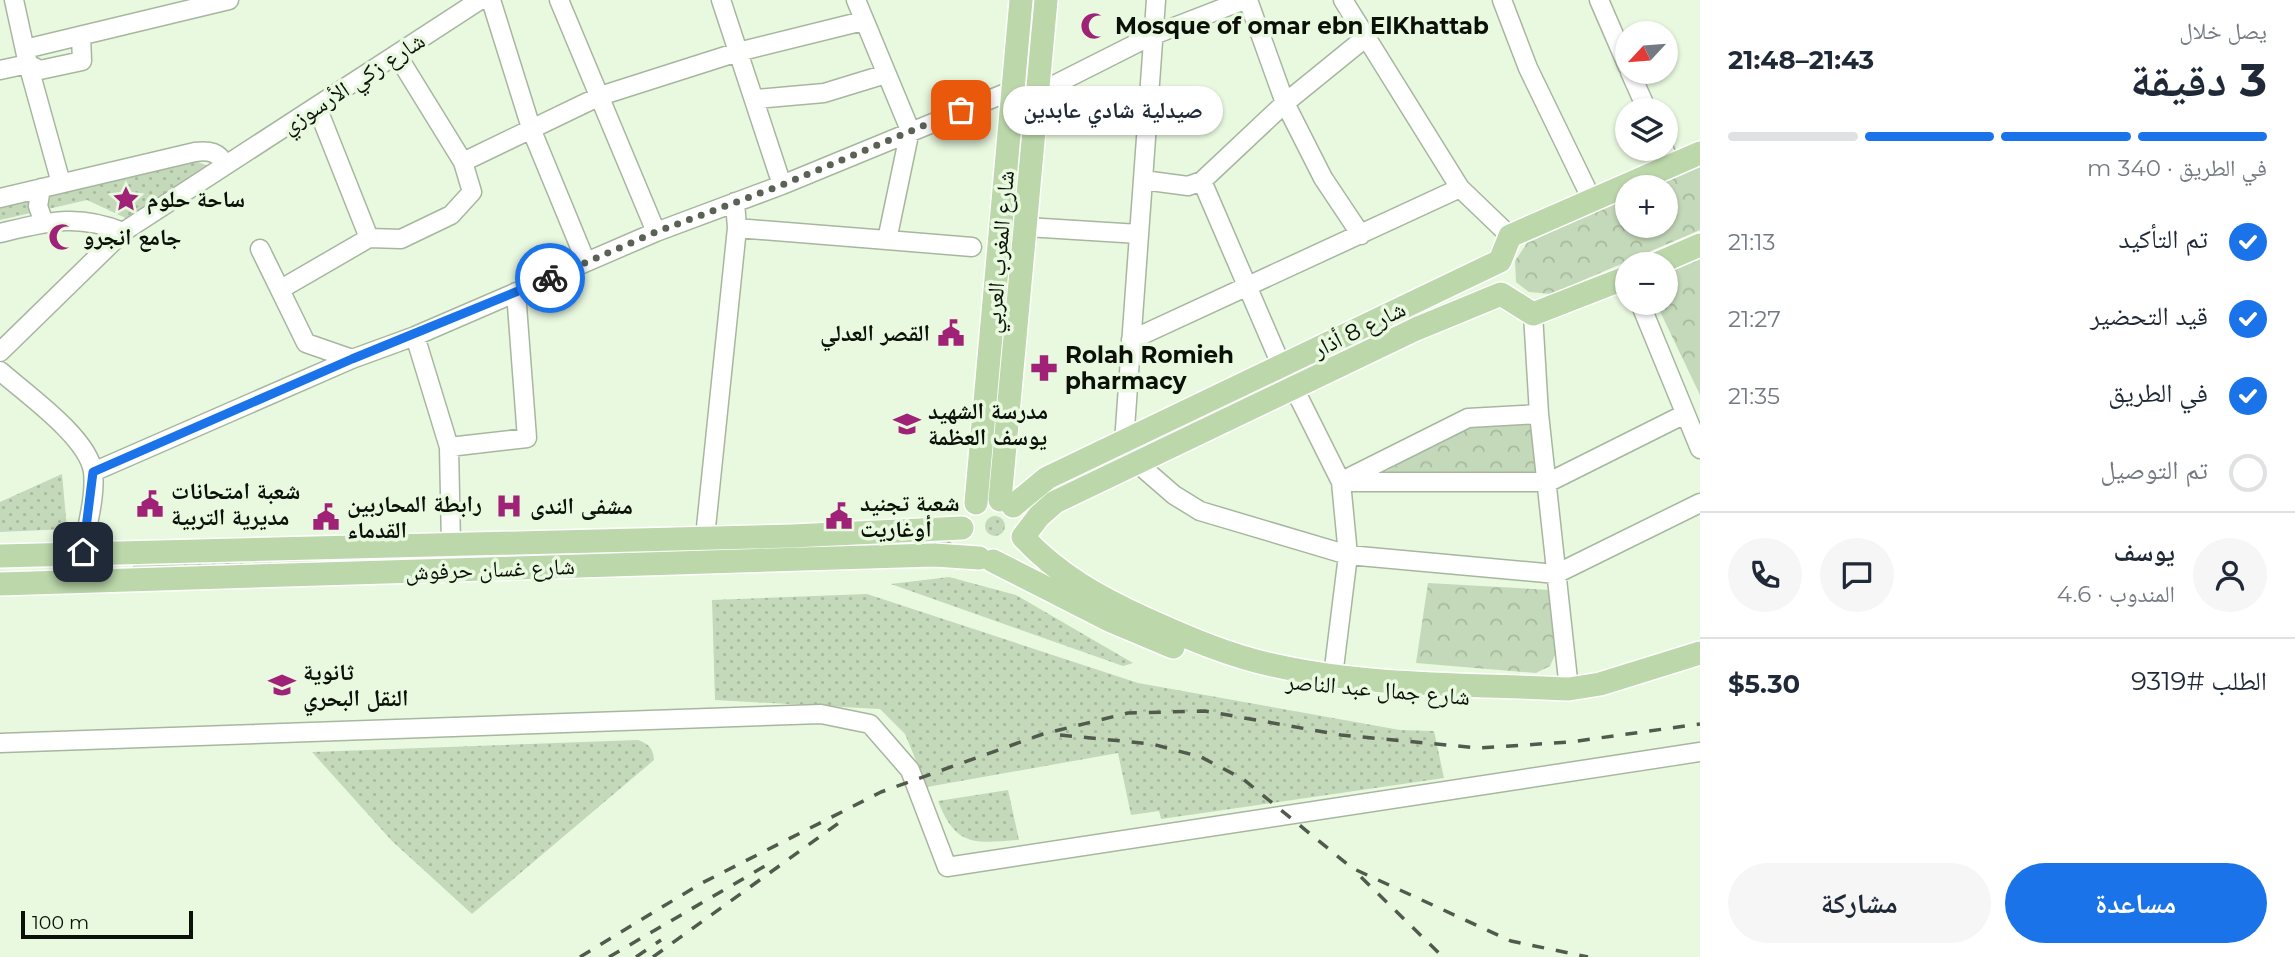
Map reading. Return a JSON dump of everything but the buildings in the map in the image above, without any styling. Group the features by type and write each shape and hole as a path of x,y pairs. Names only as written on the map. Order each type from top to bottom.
{"main road":[{"name":"شارع المغرب العربي","path":"976,503 1021,0"},
{"name":"شارع المغرب العربي","path":"1007,503 1003,468 1040,92 1046,0"},
{"path":"1678,156 1700,153"},
{"path":"1615,282 1533,314 1501,294 1496,276 1510,236 1591,200 1660,161"},
{"path":"1678,254 1700,245"},
{"name":"شارع 8 أذار","path":"1007,503 1047,478 1500,261"},
{"path":"1501,294 1416,329 1295,390 1055,502 1039,516 1023,537 1012,554 986,559 966,545 962,528 966,514 976,503 1007,503 1022,520 1023,537 1063,576 1126,610 1194,641 1275,666 1333,676 1569,689 1600,684 1700,653"},
{"path":"1003,468 1024,484 1047,478"},
{"name":"شارع غسان حرفوش","path":"0,556 485,544 962,528"},
{"path":"485,544 486,569"},
{"path":"0,583 48,573 104,573 112,569 115,561 109,552"},
{"name":"شارع غسان حرفوش","path":"0,583 934,555 986,559"},
{"name":"شارع جمال عبد الناصر","path":"986,559 1164,644 1230,668 1278,680 1323,687 1571,702 1700,668"}],"street":[{"path":"14,0 26,57 61,183"},
{"path":"0,70 81,36 229,0"},
{"name":"شارع زكي الأرسوزي","path":"0,352 123,232 480,0"},
{"path":"491,0 532,131 586,262"},
{"path":"559,0 656,232"},
{"path":"721,0 756,99 782,185"},
{"path":"856,0 910,130 887,240"},
{"path":"1124,442 1151,36 1156,0"},
{"path":"1040,92 1151,36 1246,0 1285,103 1323,178 1361,235"},
{"path":"1343,0 1460,188 1510,236"},
{"path":"1502,0 1528,68 1591,200"},
{"path":"1599,0 1615,36"},
{"path":"463,162 600,96 738,52 863,21"},
{"path":"26,57 40,70 82,61 81,36"},
{"path":"1143,180 1188,187 1202,181 1285,103 1365,38"},
{"path":"281,289 369,238 401,239 450,215 472,192 463,162 397,55"},
{"path":"756,99 824,93 886,74"},
{"path":"93,472 352,359 415,336 656,232 782,185 910,130 1013,90"},
{"path":"317,107 369,238"},
{"path":"0,198 195,152 209,150 220,155 226,165"},
{"path":"1202,181 1245,288 1282,367"},
{"path":"41,188 38,206 44,223"},
{"path":"1131,340 1460,188"},
{"path":"705,537 737,228 735,202"},
{"path":"0,233 71,219 89,221 123,232"},
{"path":"1027,227 1139,234"},
{"path":"737,228 972,247"},
{"path":"260,249 306,343 352,359"},
{"path":"449,446 527,438 516,292"},
{"path":"1533,314 1539,414 1549,482 1569,689"},
{"path":"1645,315 1700,449"},
{"path":"415,336 449,446 451,544"},
{"path":"0,370 74,438 86,454 93,472 83,552"},
{"path":"1295,390 1342,482 1348,555 1333,676"},
{"path":"1342,482 1468,418 1539,414"},
{"path":"1342,482 1549,482 1685,414"},
{"path":"1136,462 1174,495 1200,511 1348,555 1556,573 1700,503"},
{"path":"0,743 821,714 870,724 909,770 947,867 1700,752"}],"green space":[{"path":"193,160 208,166 130,220 87,200 0,220 0,205"},
{"path":"1700,164 1700,230 1649,252 1615,252 1615,267 1551,294 1529,292 1516,282 1515,261 1527,243 1615,203 1615,238 1678,238 1676,175"},
{"path":"1700,256 1700,395 1662,315 1678,315 1678,264"},
{"path":"1535,423 1536,477 1383,473 1469,425"},
{"path":"62,474 67,529 0,532 0,502"},
{"path":"995,516 1002,519 1005,526 1002,533 995,536 988,533 985,526 988,519"},
{"path":"951,539 952,547 497,560 497,554"},
{"path":"476,554 476,562 132,568 135,562"},
{"path":"949,577 1016,595 1133,663 1123,666 891,584"},
{"path":"1428,583 1550,590 1559,646 1550,666 1536,673 1416,663"},
{"path":"867,594 1138,683 1400,730 1434,731 1444,778 1161,819 1159,811 1131,815 1118,753 927,787 905,734 880,709 715,700 712,600"},
{"path":"638,740 650,747 654,760 472,914 392,841 312,752"},
{"path":"1008,790 1019,840 979,841 960,835 952,827 938,801"}],"railway":[{"path":"580,957 700,884 881,792 1043,734 1128,713 1205,711 1341,735 1479,748 1570,742 1700,724"},
{"path":"1060,735 1152,744 1201,757 1243,779 1352,868 1511,941 1588,957"},
{"path":"653,957 847,817"},
{"path":"609,957 765,866"},
{"path":"1361,877 1443,957"},
{"path":"636,957 661,940"}],"way so far":[{"path":"550,278 656,232 782,185 961,110"}],"place":[{"name":"Mosque of omar ebn ElKhattab","path":"1094,26"},
{"name":"صيدلية شادي عابدين","path":"961,110"},
{"name":"ساحة حلوم","path":"126,199"},
{"name":"جامع انجرو","path":"62,237"},
{"name":"القصر العدلي","path":"951,333"},
{"name":"Rolah Romieh pharmacy","path":"1044,368"},
{"name":"مدرسة الشهيد يوسف العظمة","path":"907,424"},
{"name":"شعبة امتحانات مديرية التربية","path":"150,504"},
{"name":"مشفى الندى","path":"509,506"},
{"name":"شعبة تجنيد أوغاريت","path":"839,516"},
{"name":"رابطة المحاربين القدماء","path":"326,517"},
{"name":"ثانوية النقل البحري","path":"282,685"}],"route":[{"path":"83,552 93,472 352,359 415,336 550,278"}]}
